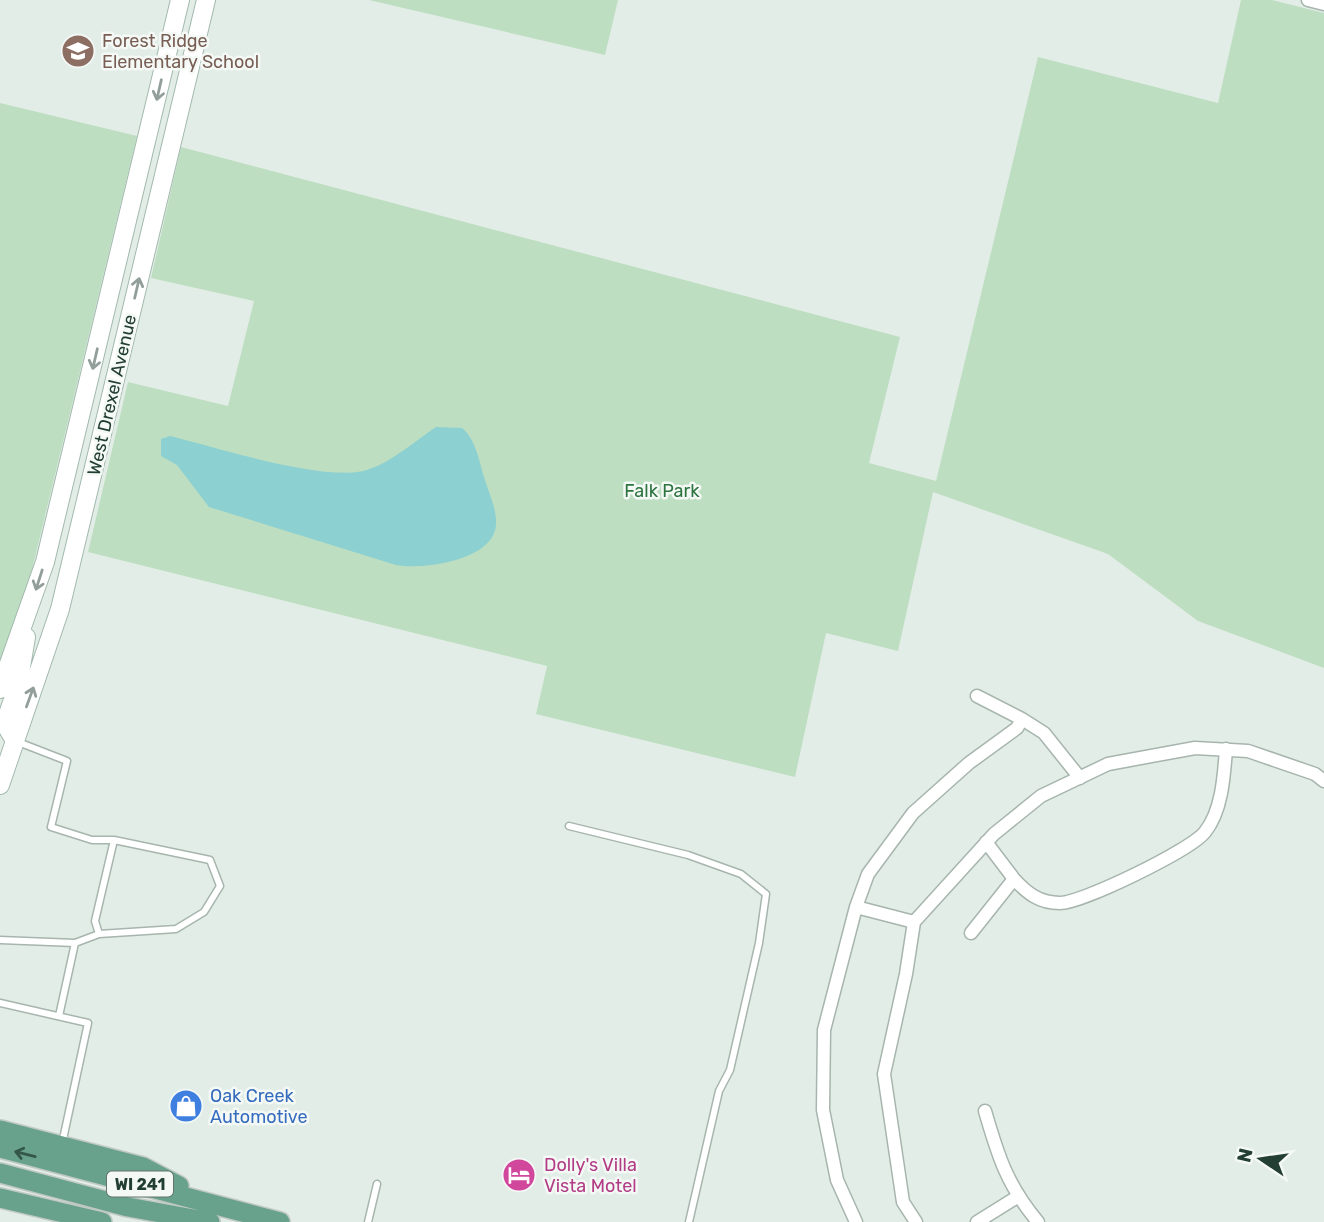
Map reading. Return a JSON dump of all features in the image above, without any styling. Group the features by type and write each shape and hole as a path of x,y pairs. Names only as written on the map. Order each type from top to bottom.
{"main road":[{"path":"0,1130 59,1154"},
{"path":"0,1148 143,1167 207,1201 280,1222"},
{"path":"0,1173 128,1207 210,1222"},
{"name":"WI 241","path":"0,1198 102,1222"}],"street":[{"name":"West Drexel Avenue","path":"0,690 45,562 180,0"},
{"name":"West Drexel Avenue","path":"0,785 7,737 60,609 206,0"},
{"path":"1308,0 1324,4"},
{"path":"7,737 7,717 24,660 29,612"},
{"path":"977,696 1044,733 1080,778"},
{"path":"856,1222 837,1180 823,1110 824,1030 856,907 868,874 913,813 969,763 1017,728 1022,719"},
{"path":"916,1222 903,1202 884,1074 906,974 914,922 986,842 1041,796 1080,778 1120,762 1195,748 1248,751 1315,774 1324,781"},
{"path":"986,842 1029,895 1046,902 1070,902 1175,853 1204,834 1214,814 1221,789 1226,750"},
{"path":"971,933 1014,879"},
{"path":"856,907 914,922"},
{"path":"985,1111 1001,1166 1017,1197 1038,1222"},
{"path":"977,1222 1017,1197"}],"lane":[{"path":"104,320 128,326"},
{"path":"0,940 75,943 99,934 176,929 204,912 220,886 210,860 114,840 92,840 51,827 67,761 7,737"},
{"path":"569,826 688,855 741,874 766,894 759,943 730,1070 719,1091 689,1222"},
{"path":"99,934 95,921 114,840"},
{"path":"59,1016 75,943"},
{"path":"0,1003 88,1023 59,1154"},
{"path":"368,1222 377,1184"}],"green space":[{"path":"369,0 618,0 605,55"},
{"name":"Falk Park","path":"1241,0 1272,0 1324,13 1324,668 1198,621 1108,554 933,492 898,651 826,633 795,777 536,714 547,666 88,552 128,382 228,406 254,301 151,278 181,147 900,337 869,463 936,481 1038,57 1218,103"},
{"path":"0,103 137,136 30,578 0,662"}],"water":[{"path":"436,427 462,428 471,438 494,506 496,524 493,536 471,554 440,564 423,566 396,565 209,507 177,465 161,456 161,439 170,436 299,468 349,473 367,470 385,462"}],"place":[{"name":"Forest Ridge Elementary School","path":"78,51"},
{"name":"Oak Creek Automotive","path":"186,1106"},
{"name":"Dolly's Villa Vista Motel","path":"519,1175"}]}
